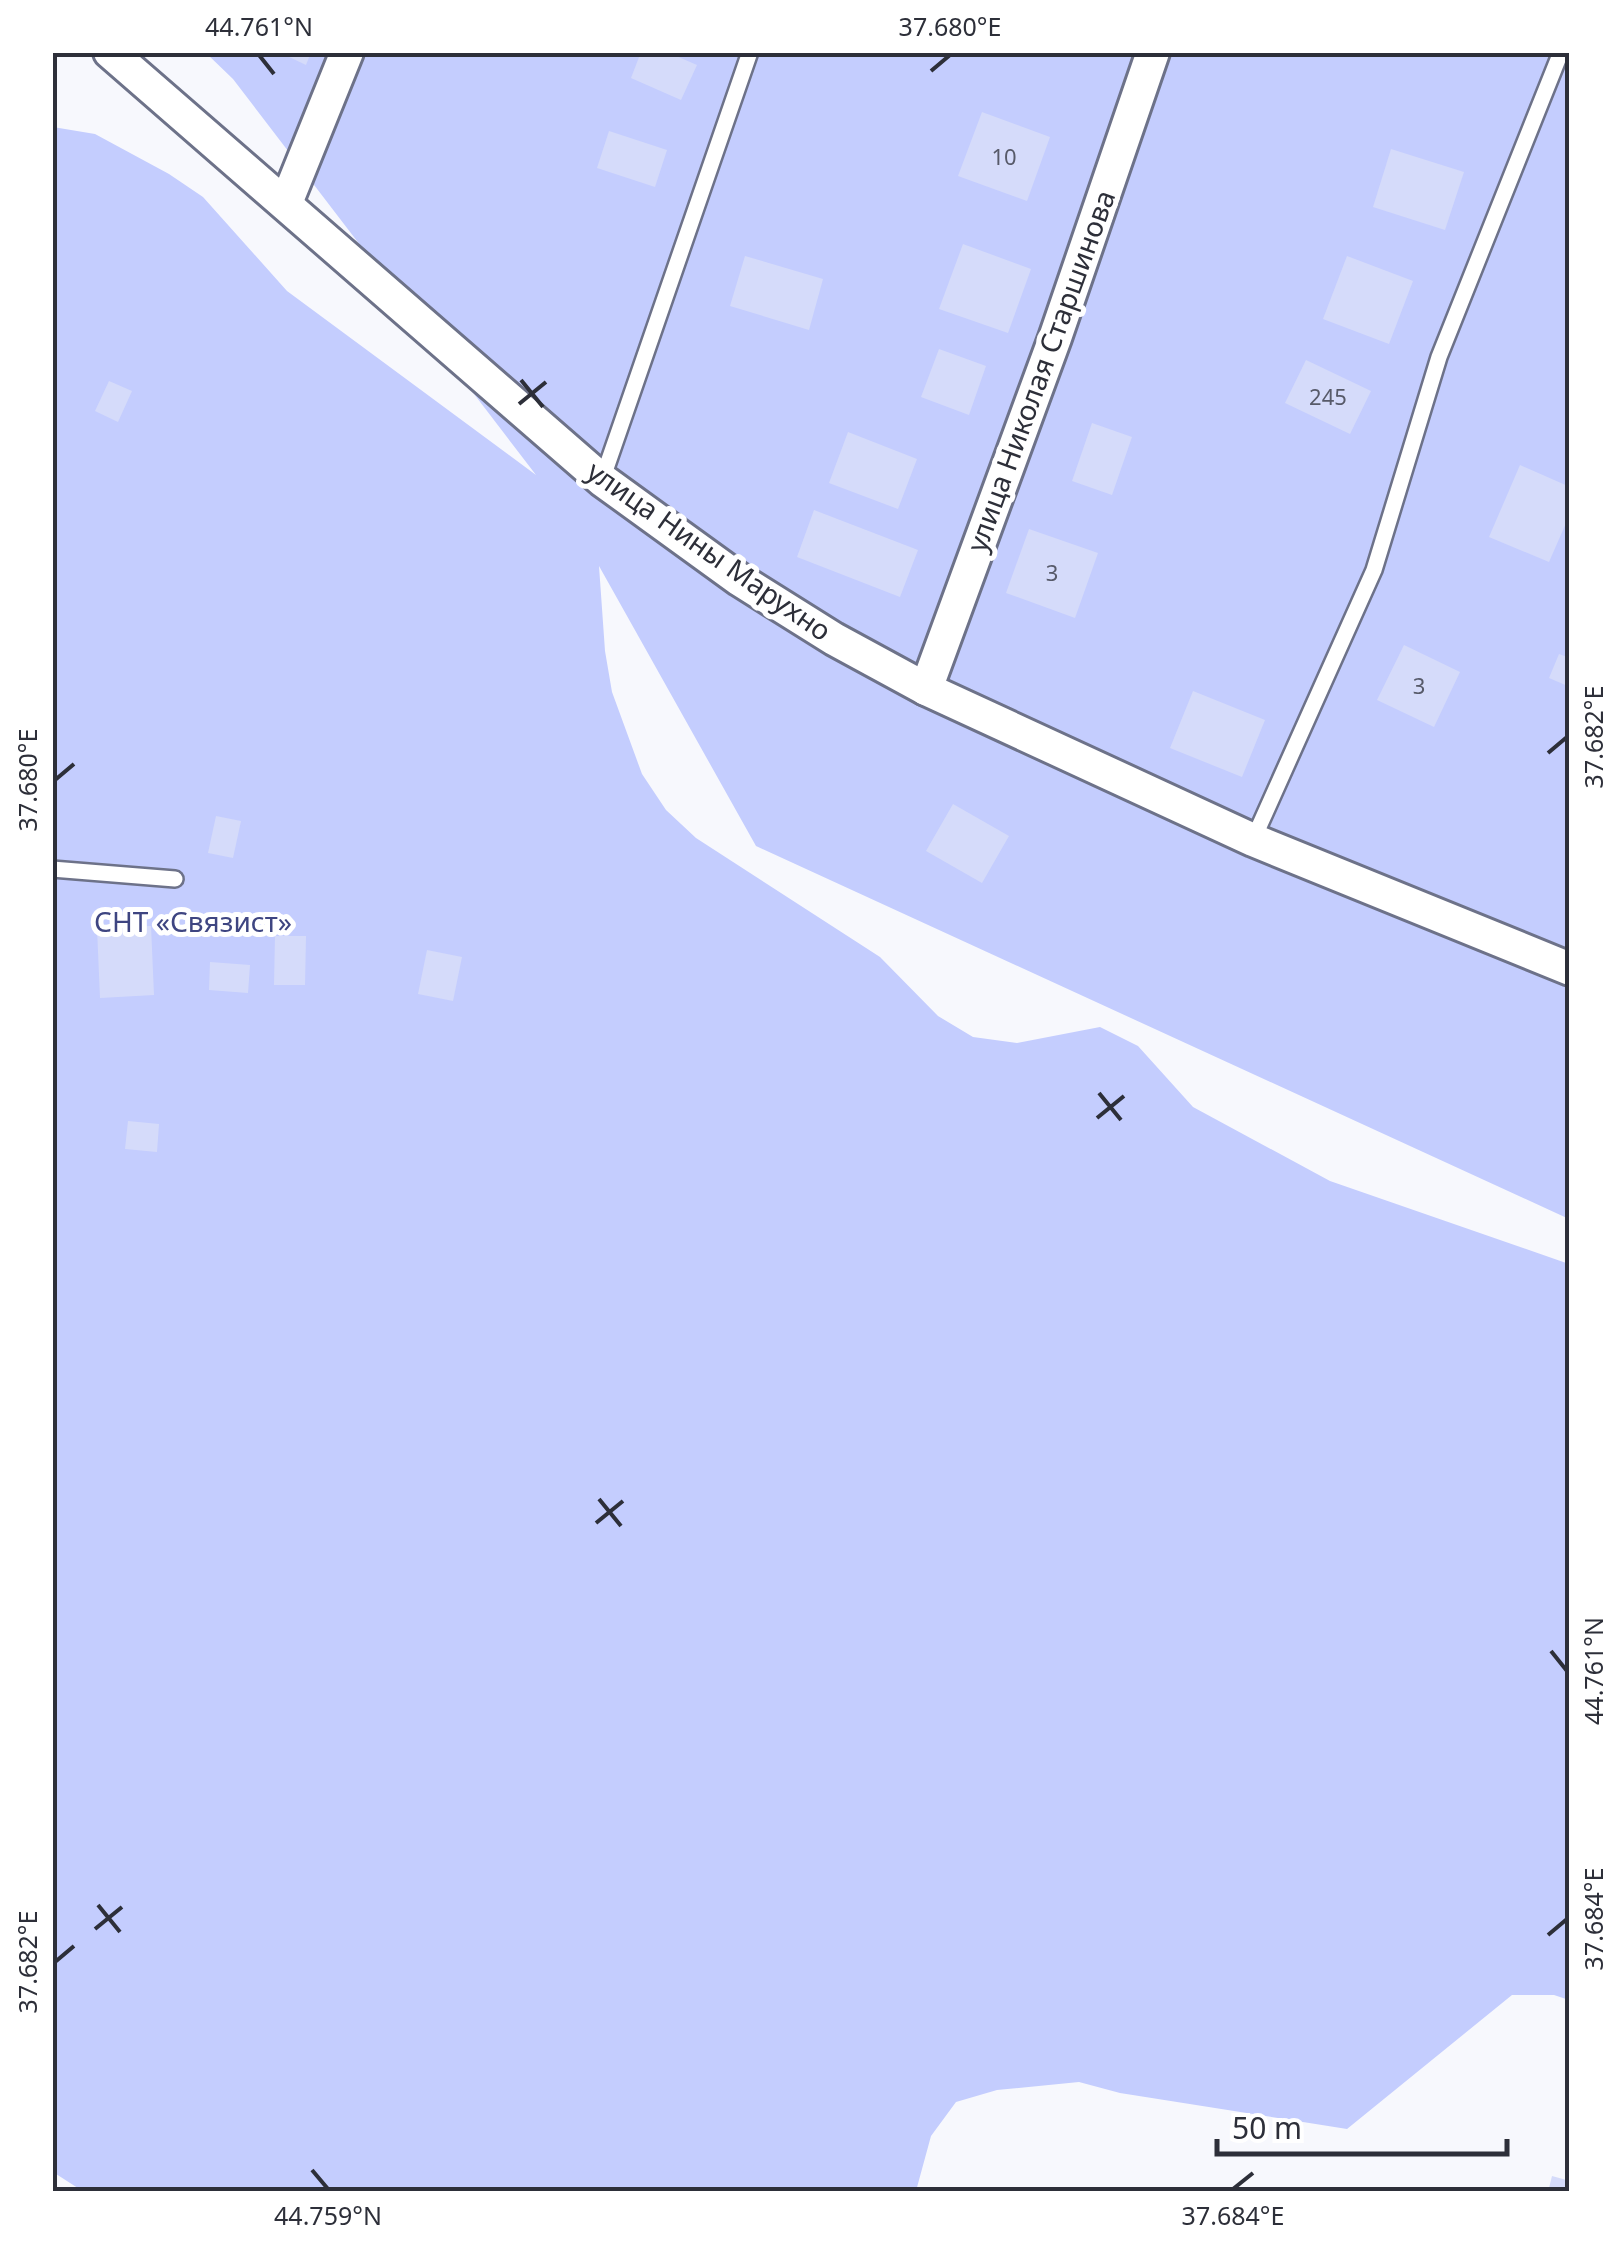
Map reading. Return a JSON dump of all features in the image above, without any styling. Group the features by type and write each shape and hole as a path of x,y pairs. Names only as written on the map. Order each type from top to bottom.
{"street":[{"name":"улица Нины Марухно","path":"110,52 602,480 740,580 834,640 926,689 1253,840 1570,969"},
{"path":"286,204 347,52"},
{"name":"улица Николая Старшинова","path":"926,689 1055,338 1153,52"}],"lane":[{"path":"602,480 750,52"},
{"path":"1253,840 1374,570 1439,358 1560,52"},
{"path":"52,869 175,879"}],"green space":[{"name":"СНТ «Связист»","path":"206,53 1569,53 1569,1219 756,846 599,566 612,692 642,774 666,810 696,838 880,957 938,1016 973,1037 1017,1043 1100,1027 1138,1046 1193,1107 1330,1181 1569,1264 1569,2000 1554,1995 1512,1995 1347,2129 1120,2093 1079,2082 997,2090 956,2102 931,2136 916,2191 84,2192 53,2172 53,127 95,134 203,197 287,291 536,475 233,79"}],"building":[{"path":"311,52 306,65 285,55"},
{"path":"641,52 667,52 697,65 681,100 631,78"},
{"path":"982,112 1050,137 1027,201 958,176"},
{"path":"609,131 667,150 655,187 597,168"},
{"path":"1391,149 1464,172 1445,230 1373,207"},
{"path":"963,244 1031,269 1008,333 939,309"},
{"path":"745,256 823,279 809,330 730,306"},
{"path":"1347,256 1413,281 1389,344 1323,319"},
{"path":"939,349 986,366 969,415 921,397"},
{"path":"1306,360 1371,391 1350,434 1285,403"},
{"path":"109,381 132,391 118,422 95,411"},
{"path":"1092,423 1132,437 1112,495 1072,481"},
{"path":"848,432 917,459 898,509 829,483"},
{"path":"1520,465 1570,487 1570,514 1549,562 1489,537"},
{"path":"814,510 918,550 900,597 797,557"},
{"path":"1029,529 1098,553 1075,618 1006,593"},
{"path":"1404,645 1460,672 1434,727 1377,700"},
{"path":"1559,654 1570,658 1570,687 1549,678"},
{"path":"1193,691 1265,720 1242,777 1170,748"},
{"path":"953,804 1009,836 982,883 926,851"},
{"path":"216,816 241,821 233,858 208,853"},
{"path":"151,926 154,995 100,998 97,928"},
{"path":"275,936 306,936 305,985 274,985"},
{"path":"427,950 462,957 453,1001 418,994"},
{"path":"210,962 250,965 248,993 209,990"},
{"path":"128,1121 159,1124 157,1152 125,1149"},
{"path":"1552,2176 1570,2181 1570,2192 1548,2192"}]}
